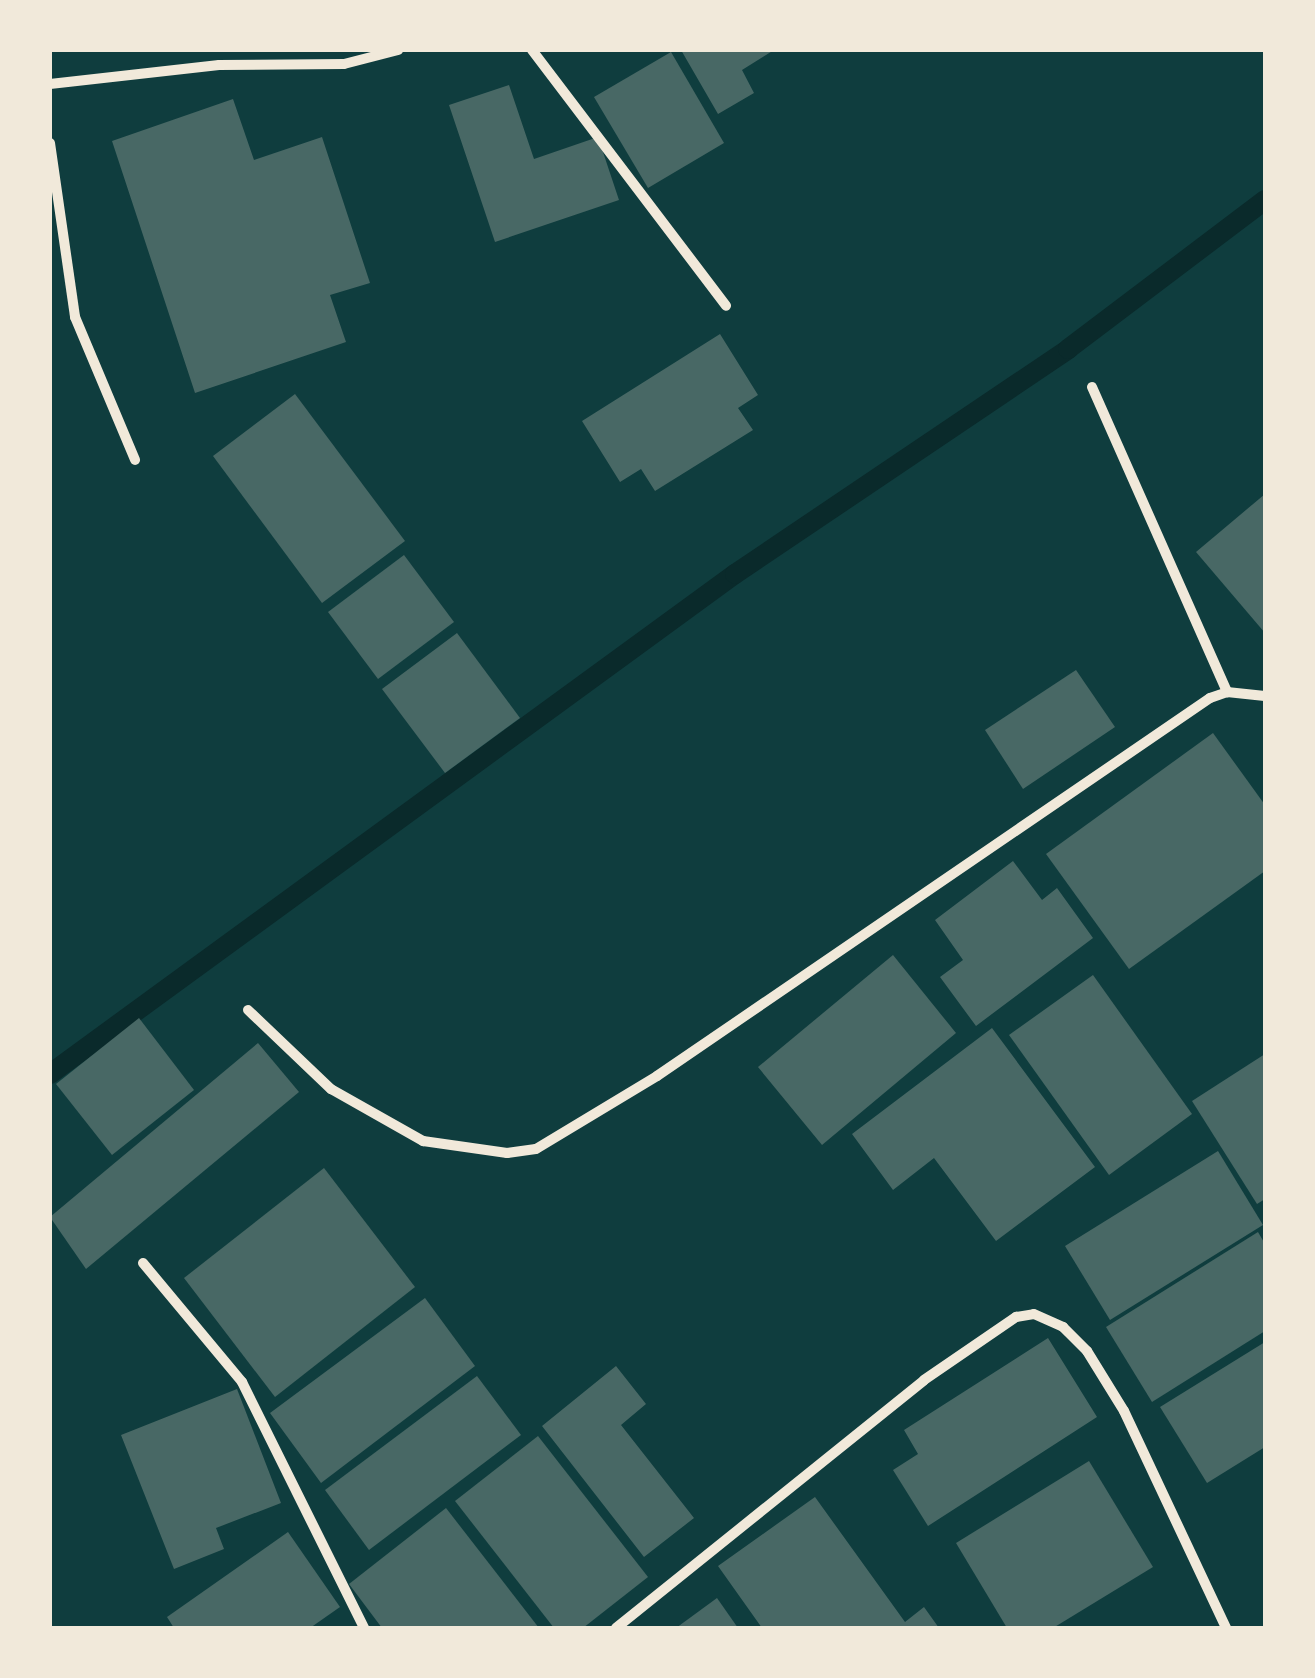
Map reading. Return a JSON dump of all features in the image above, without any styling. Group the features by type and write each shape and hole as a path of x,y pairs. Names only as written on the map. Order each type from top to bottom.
{"street":[{"path":"50,84 219,66 344,64 398,50"},
{"path":"532,50 726,306"},
{"path":"50,143 75,317 135,460"},
{"path":"1092,387 1227,692"},
{"path":"248,1010 331,1088 423,1141 507,1153 536,1149 641,1086 1227,692 1265,696"},
{"path":"143,1264 242,1382 364,1628"},
{"path":"616,1628 924,1380 1016,1317 1034,1314 1063,1327 1087,1351 1124,1411 1226,1628"}],"building":[{"path":"681,50 774,50 742,70 754,93 718,114"},
{"path":"671,52 724,143 648,188 594,97"},
{"path":"509,85 534,159 598,137 619,200 495,242 449,105"},
{"path":"233,99 254,160 322,137 370,283 330,295 346,342 195,393 112,141"},
{"path":"720,334 758,395 738,408 753,430 655,491 641,469 620,482 582,421"},
{"path":"295,394 405,541 322,603 213,456"},
{"path":"1265,494 1265,633 1196,552"},
{"path":"404,555 454,622 378,679 328,612"},
{"path":"457,633 520,718 445,773 382,689"},
{"path":"1076,670 1115,727 1023,789 985,730"},
{"path":"1213,733 1265,805 1265,871 1129,969 1046,854"},
{"path":"1013,861 1042,900 1057,888 1093,938 976,1026 940,977 963,960 935,920"},
{"path":"893,955 956,1033 822,1145 758,1067"},
{"path":"1093,975 1192,1114 1109,1175 1009,1035"},
{"path":"139,1018 194,1090 112,1155 56,1084"},
{"path":"992,1028 1095,1167 996,1241 934,1158 893,1190 852,1134"},
{"path":"258,1043 299,1092 86,1269 50,1217"},
{"path":"1265,1054 1265,1199 1257,1204 1192,1101"},
{"path":"1218,1151 1263,1225 1110,1320 1065,1246"},
{"path":"324,1168 415,1287 275,1397 184,1278"},
{"path":"1258,1232 1265,1244 1265,1331 1152,1402 1106,1327"},
{"path":"425,1298 475,1366 321,1483 270,1413"},
{"path":"1048,1338 1097,1417 928,1526 893,1470 918,1454 904,1430"},
{"path":"1265,1342 1265,1447 1207,1483 1160,1407"},
{"path":"616,1366 646,1404 621,1425 694,1518 644,1557 542,1426"},
{"path":"477,1376 521,1435 369,1550 325,1490"},
{"path":"237,1389 281,1503 216,1528 224,1549 174,1569 121,1435"},
{"path":"538,1436 648,1577 583,1628 554,1628 455,1501"},
{"path":"1089,1461 1153,1567 1053,1628 1007,1628 956,1543"},
{"path":"815,1497 905,1622 924,1607 939,1628 762,1628 718,1566"},
{"path":"446,1508 539,1628 382,1628 349,1584"},
{"path":"288,1532 340,1607 310,1628 174,1628 167,1617"},
{"path":"717,1598 738,1628 676,1628"}],"waterway":[{"path":"50,1074 735,574 1068,349 1265,200"}]}
